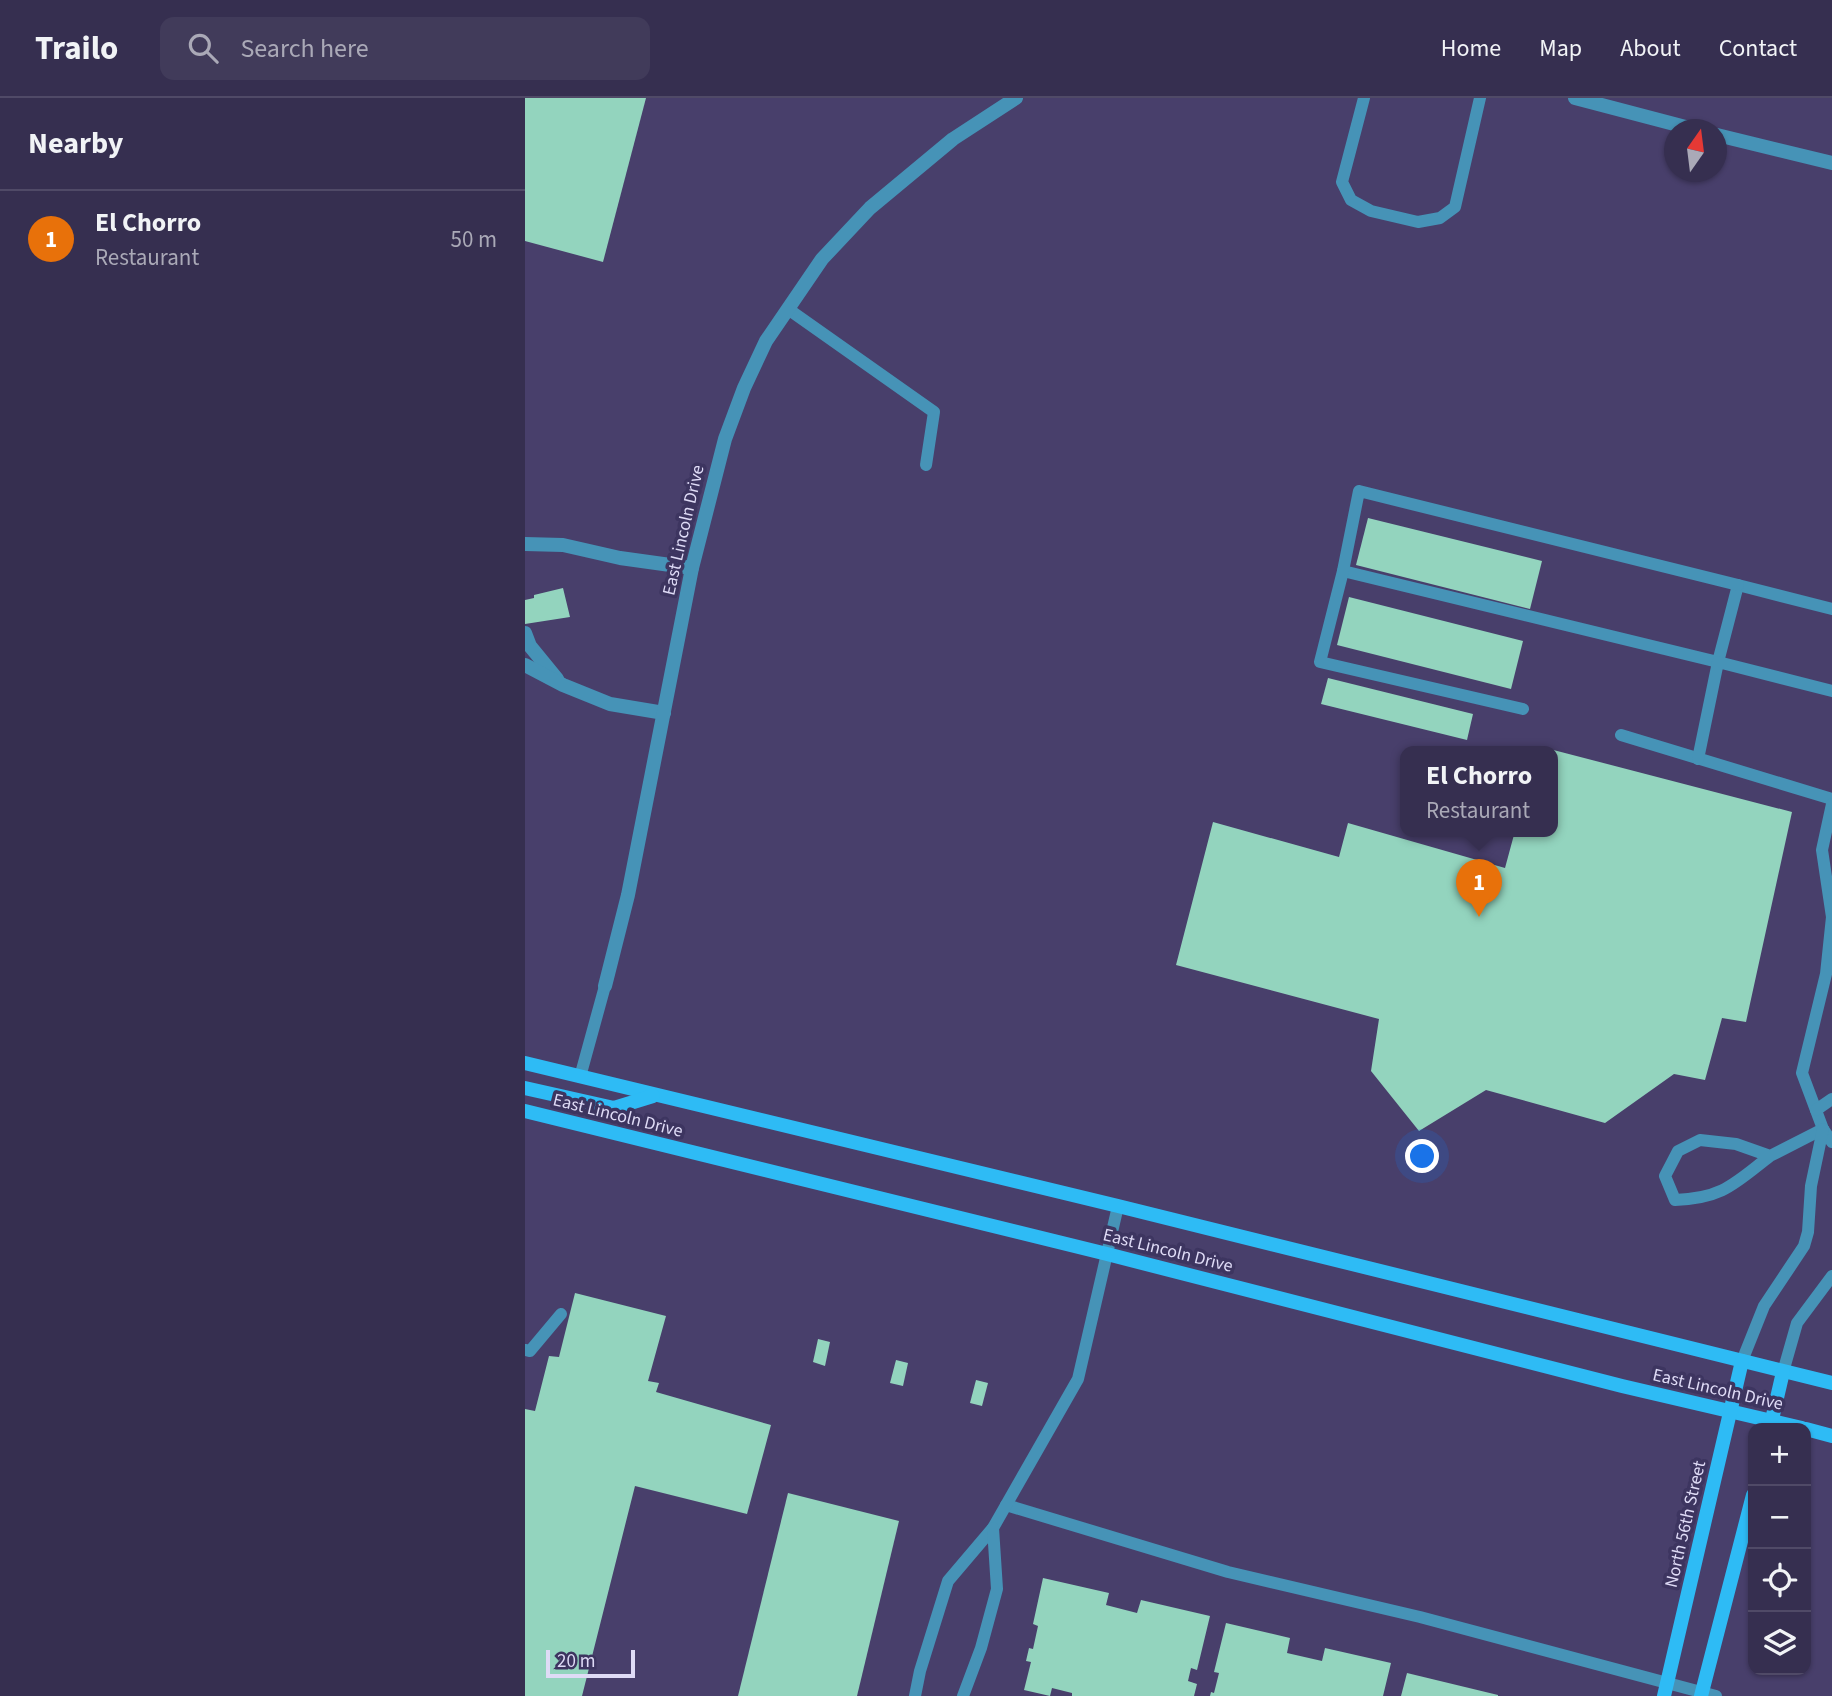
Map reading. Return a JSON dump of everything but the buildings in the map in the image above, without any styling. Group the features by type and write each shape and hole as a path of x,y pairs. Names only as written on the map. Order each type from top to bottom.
{"main road":[{"name":"East Lincoln Drive","path":"525,1063 1118,1206 1832,1383"},
{"path":"525,1088 614,1108 654,1096"},
{"name":"East Lincoln Drive","path":"525,1111 1107,1254 1732,1412 1765,1423"},
{"name":"North 56th Street","path":"1665,1690 1742,1361"},
{"path":"1771,1423 1783,1371"},
{"name":"East Lincoln Drive","path":"1811,1431 1832,1436"},
{"path":"1706,1695 1748,1515"}],"street":[{"name":"East Lincoln Drive","path":"605,986 628,895 692,568 725,439 739,400 766,341 822,259 870,208 953,139 1016,98"},
{"path":"1575,98 1664,121"},
{"path":"1727,137 1832,163"},
{"path":"525,544 562,545 619,558 692,568"},
{"path":"527,643 563,685"},
{"path":"525,665 563,685 610,704 664,713"}],"lane":[{"path":"1364,98 1342,182 1351,200 1371,211 1418,222 1440,218 1455,207 1480,98"},
{"path":"788,309 934,412 926,465"},
{"path":"1523,709 1320,662 1343,571 1359,491 1832,609"},
{"path":"1343,571 1832,691"},
{"path":"1698,759 1718,662 1738,585"},
{"path":"1621,735 1832,802 1822,850 1832,917 1830,948 1802,1073 1823,1129 1832,1142"},
{"path":"1822,850 1832,840"},
{"name":"East Lincoln Drive","path":"580,1077 605,986"},
{"path":"1816,1110 1832,1099"},
{"path":"1770,1156 1737,1144 1700,1140 1678,1151 1665,1176 1675,1200 1696,1199 1726,1191 1770,1156 1823,1129"},
{"path":"1742,1361 1764,1306 1804,1246 1808,1231 1811,1186 1823,1129"},
{"path":"915,1696 947,1581 993,1528 1077,1379 1118,1206"},
{"path":"1783,1371 1797,1323 1832,1276"},
{"path":"525,1350 530,1352 561,1314"},
{"path":"1006,1505 1228,1572 1420,1617 1665,1690 1706,1695"},
{"path":"963,1696 981,1648 997,1589 993,1528"}],"place":[{"name":"El Chorro","path":"1479,917"}]}
